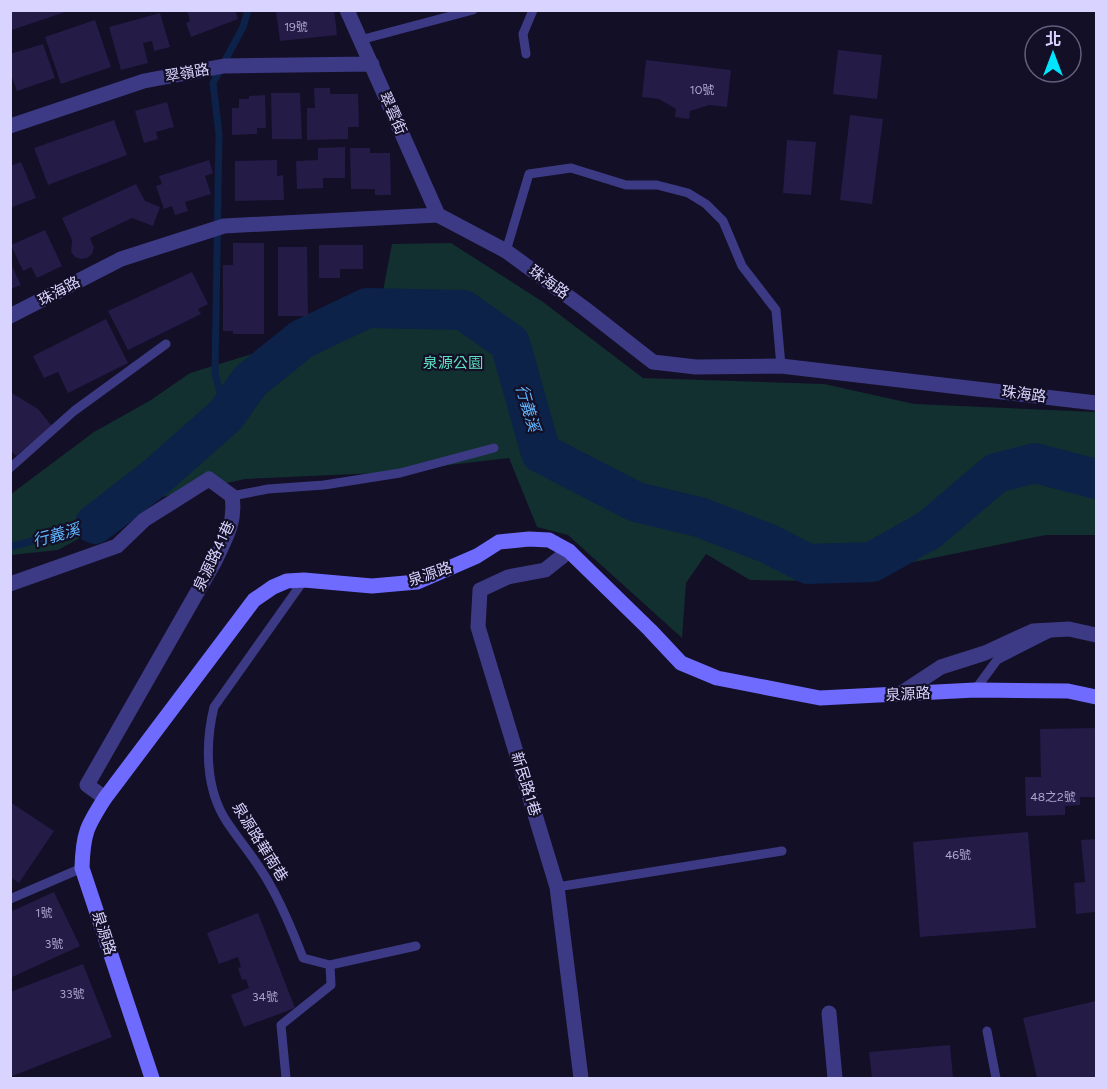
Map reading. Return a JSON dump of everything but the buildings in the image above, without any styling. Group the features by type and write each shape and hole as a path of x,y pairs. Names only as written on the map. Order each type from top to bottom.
{"street":[{"name":"翠雲街","path":"347,10 438,215"},
{"name":"翠嶺路","path":"10,126 144,81 224,66 372,64"},
{"name":"珠海路","path":"10,316 121,259 224,226 438,215 506,251 653,362 696,367 781,366 1096,403"},
{"path":"10,584 117,546 144,520 209,479 232,496"},
{"name":"泉源路41巷","path":"105,798 87,785 215,561 232,524 234,510 232,496"},
{"name":"泉源路","path":"152,1078 82,868 83,841 90,821 105,798 254,600 287,581 304,580 372,586 417,582 477,556 499,542 549,540 569,551 681,663 717,678 820,698 975,690 1068,692 1096,697"},
{"name":"新民路1巷","path":"569,551 545,570 508,577 480,590 478,627 557,886 581,1078"},
{"path":"900,694 941,667 985,653 1033,631 1069,629 1096,635"},
{"path":"829,1013 835,1078"}],"lane":[{"path":"360,40 444,14 473,10"},
{"path":"526,54 523,34 533,10"},
{"path":"506,251 529,174 571,168 627,185 657,185 688,193 706,204 723,221 742,266 776,310 781,366"},
{"path":"10,468 74,411 166,344"},
{"path":"232,496 268,489 324,485 400,473 494,448"},
{"name":"泉源路華南巷","path":"304,580 214,706 207,759 215,796 226,821 250,852 268,882 285,914 303,958 330,965"},
{"path":"975,690 997,660 1056,630"},
{"path":"557,886 782,851"},
{"path":"10,899 82,868"},
{"path":"286,1078 281,1025 331,985 330,965 416,946"},
{"path":"987,1031 996,1078"}],"green space":[{"name":"泉源公園","path":"451,243 543,302 643,378 824,384 914,404 1096,412 1096,535 1046,535 820,581 750,580 706,554 686,583 682,638 568,535 537,527 509,458 379,473 245,479 152,499 58,550 11,555 11,494 94,432 151,400 190,373 317,334 383,291 392,244"}],"waterway":[{"path":"226,415 215,373 219,134 213,83 243,27 248,10"},
{"name":"行義溪","path":"95,524 156,477 226,415 250,381 302,339 367,308 463,310 510,343 541,453 636,502 699,517 767,543 808,564 872,562 929,530 996,473 1035,463 1096,479"},
{"name":"行義溪","path":"10,547 95,524"}]}
